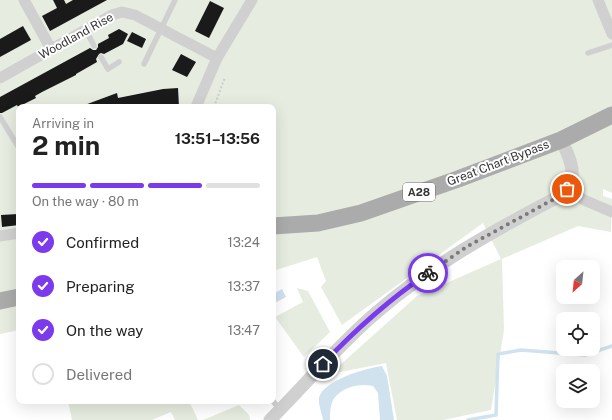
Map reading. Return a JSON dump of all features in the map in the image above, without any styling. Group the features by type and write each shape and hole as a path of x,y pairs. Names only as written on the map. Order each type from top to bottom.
{"main road":[{"name":"A28","path":"561,140 612,115"},
{"name":"Great Chart Bypass","path":"276,226 318,223 361,213 458,179 561,140"},
{"path":"0,301 16,298"}],"street":[{"path":"24,0 52,49"},
{"path":"197,104 217,58 252,0"},
{"path":"598,0 612,34"},
{"name":"Woodland Rise","path":"0,78 86,30 122,12 135,15 217,58"},
{"path":"270,420 277,406 345,341 377,312 407,288 468,246 556,198 567,189 570,183 572,171 570,158 561,140"},
{"path":"567,189 584,200 612,212"},
{"path":"0,236 16,233"}],"lane":[{"path":"144,64 175,0"},
{"path":"86,30 94,46"},
{"path":"588,53 612,45"},
{"path":"100,56 108,69 119,62"},
{"path":"0,117 16,143"}],"path":[{"path":"215,104 225,77"}],"shaded area":[{"path":"0,0 612,0 612,193 603,189 603,196 612,199 611,232 578,226 502,259 504,330 491,410 443,420 397,420 386,363 330,374 417,296 501,259 483,223 342,325 321,287 326,281 317,257 276,270 276,104 16,104 16,331 0,334"},
{"path":"297,288 308,291 330,332 304,357 276,318 276,316 303,302"},
{"path":"69,404 190,404 198,420 175,420 171,412 152,420 72,420"},
{"path":"239,405 249,415 250,420 203,420"}],"water":[{"path":"282,289 286,297 276,302 276,292"},
{"path":"382,366 387,376 394,420 380,420 378,393 373,386 364,385 349,387 337,395 330,410 330,420 323,420 319,398 328,386 346,376 366,369"}],"building":[{"path":"53,0 64,0 66,4 73,0 107,0 50,31 42,16 57,8"},
{"path":"210,1 224,8 209,38 195,31"},
{"path":"23,26 31,40 0,57 0,39"},
{"path":"119,29 128,34 123,44 104,54 99,54 96,59 97,62 76,75 42,92 35,96 36,98 24,104 16,104 16,106 0,113 0,97 90,48 96,50 98,44 109,38 108,35"},
{"path":"132,32 146,39 142,48 127,41"},
{"path":"181,54 196,62 187,77 172,70"},
{"path":"178,88 179,104 87,104 117,93 118,98 163,89"},
{"path":"16,214 16,225 2,227 1,215"}],"waterway":[{"path":"468,420 496,415 498,354 521,350 585,355 612,346"}],"way so far":[{"path":"428,273 468,246 556,198 567,189"}],"route":[{"path":"323,364 345,341 377,312 428,273"}]}
